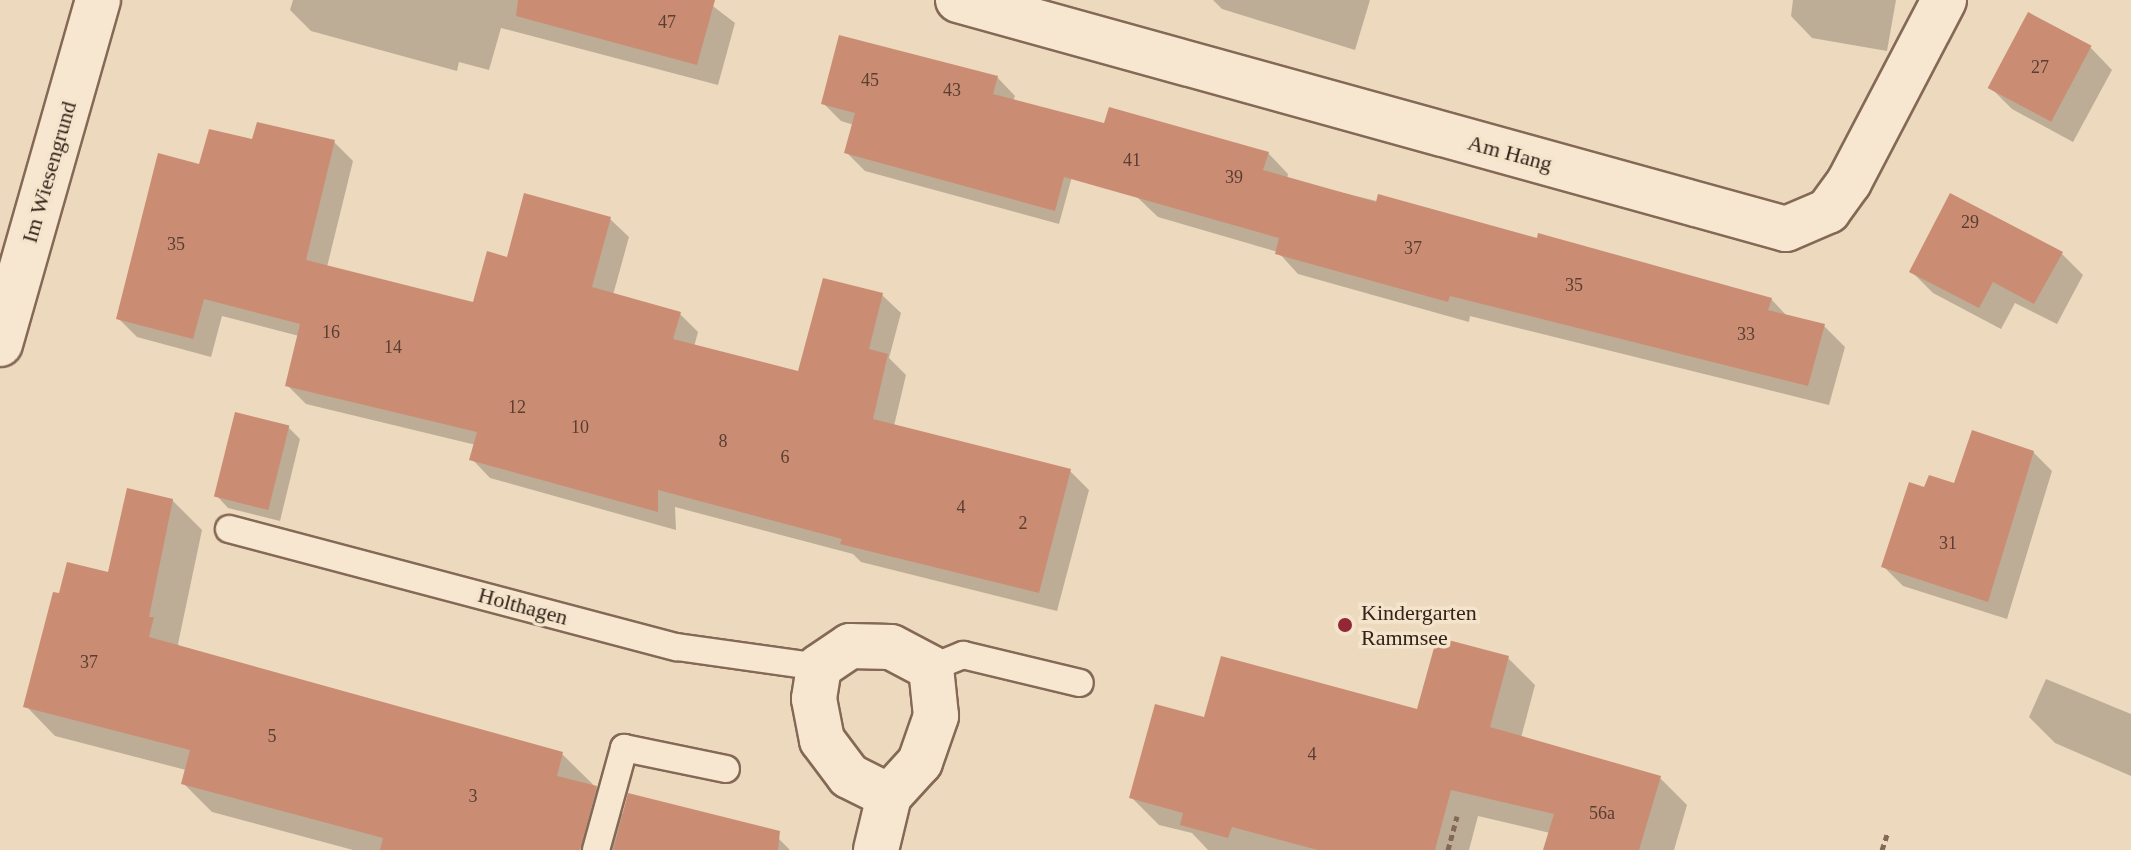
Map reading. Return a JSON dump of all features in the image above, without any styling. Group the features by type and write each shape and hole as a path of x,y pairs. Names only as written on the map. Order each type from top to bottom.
{"street":[{"name":"Im Wiesengrund","path":"0,344 98,0"},
{"name":"Am Hang","path":"958,0 1786,229 1828,211 1849,182 1944,0"},
{"path":"876,850 889,796 920,762 936,716 931,668 891,647 850,646 819,667 814,699 822,740 849,776 889,796"}],"lane":[{"name":"Holthagen","path":"229,529 677,647 819,667"},
{"path":"931,668 963,655 1080,683"},
{"path":"596,850 624,748 726,769"}],"path":[{"path":"1448,850 1457,816"},
{"path":"1882,850 1888,832"}],"building":[{"path":"518,0 715,0 697,65 516,16"},
{"path":"2028,12 2092,46 2051,122 1988,88"},
{"path":"839,35 998,76 993,94 1104,123 1109,107 1269,152 1263,170 1376,202 1378,194 1537,238 1538,233 1772,298 1768,310 1825,324 1808,386 1450,296 1448,302 1275,254 1279,238 1064,177 1055,211 844,153 855,113 821,104"},
{"path":"257,122 335,140 306,260 473,302 487,251 507,257 524,193 611,217 592,287 681,312 673,339 798,371 823,278 883,293 869,349 888,354 873,419 1071,469 1039,593 840,544 842,539 658,490 658,512 469,460 477,432 285,386 300,324 204,299 193,339 116,319 158,153 199,164 209,129 252,139"},
{"path":"1950,193 2063,252 2034,304 1993,282 1979,308 1909,272"},
{"path":"235,412 289,426 268,510 214,496"},
{"path":"1972,430 2034,451 1988,602 1881,567 1909,482 1924,487 1929,475 1954,483"},
{"path":"127,488 173,499 149,617 154,617 149,637 563,752 557,776 597,786 580,850 380,850 383,838 181,784 190,750 23,707 53,592 59,593 67,562 108,572"},
{"path":"1437,637 1509,656 1490,727 1661,776 1639,850 1543,850 1554,814 1451,790 1435,850 1318,850 1232,827 1228,838 1180,825 1183,813 1129,798 1155,704 1204,717 1221,656 1417,709"},
{"path":"628,793 780,831 778,850 613,850"}],"place":[{"name":"Kindergarten Rammsee","path":"1345,625"}]}
